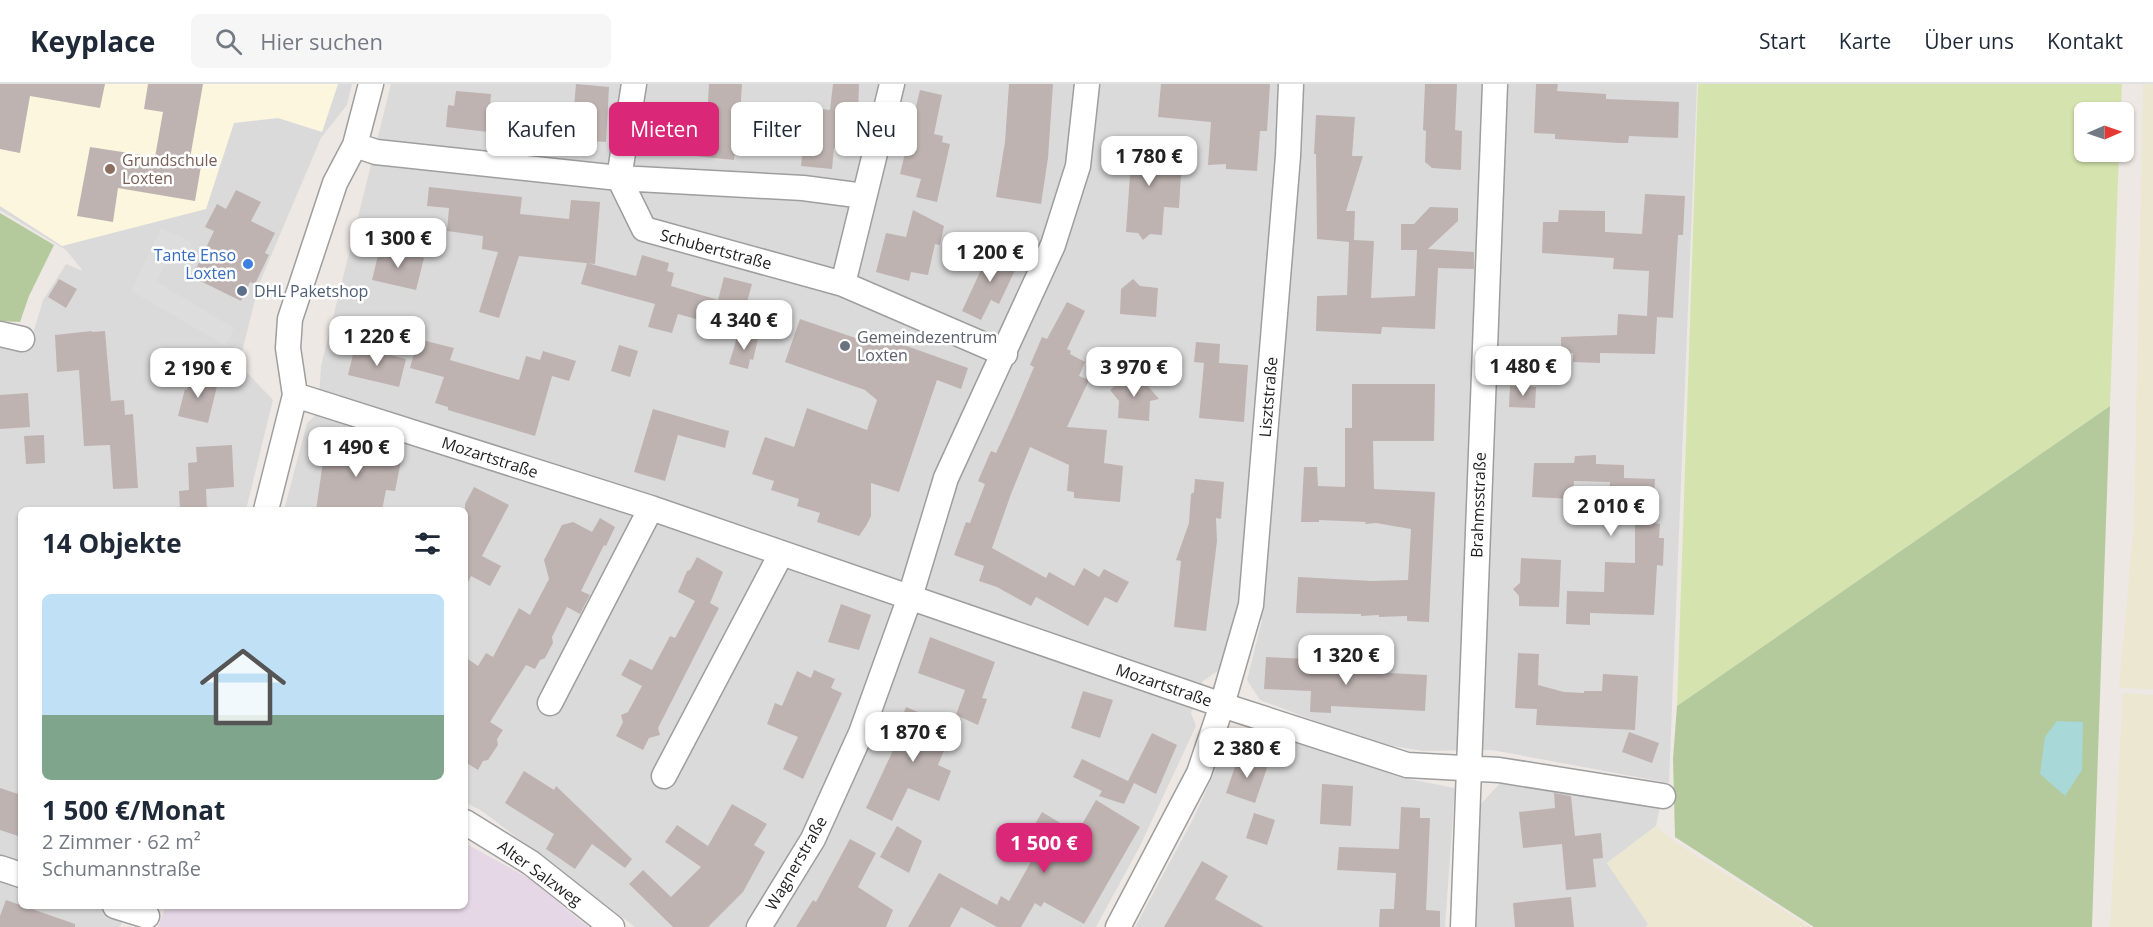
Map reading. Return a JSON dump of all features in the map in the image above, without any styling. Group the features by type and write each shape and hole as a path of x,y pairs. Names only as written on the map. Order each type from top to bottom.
{"street":[{"path":"267,507 295,395 288,348 290,319 335,183 355,145 371,84"},
{"path":"619,178 634,84"},
{"path":"843,284 892,84"},
{"path":"910,597 946,478 1005,354 1053,245 1078,166 1088,84"},
{"name":"Lisztstraße","path":"1118,927 1199,773 1222,705 1251,605 1288,156 1291,84"},
{"name":"Brahmsstraße","path":"1463,927 1496,84"},
{"path":"355,145 376,152 619,178 803,188 864,196"},
{"name":"Schubertstraße","path":"619,178 644,229 843,284 1005,354"},
{"name":"Mozartstraße","path":"295,395 651,508 1222,705 1407,765 1500,770 1663,796"},
{"path":"550,703 651,508"},
{"path":"664,776 781,554"},
{"name":"Wagnerstraße","path":"759,927 813,839 861,733 910,597"},
{"name":"Alter Salzweg","path":"468,824 531,863 612,927"},
{"path":"0,868 18,874"},
{"path":"124,909 146,916"}],"shaded area":[{"path":"0,84 352,84 347,105 321,138 259,284 239,364 273,400 247,507 18,507 18,909 127,909 120,927 0,927 0,344 29,347 43,300 66,264 83,271 66,250 0,210"},
{"name":"Grundschule Loxten","path":"0,84 338,84 322,132 278,118 234,123 206,209 62,246 0,206"},
{"path":"391,84 1697,84 1669,783 1492,750 1424,751 1373,743 1260,700 1247,680 1262,620 1237,617 1225,666 1203,681 1191,713 1196,726 1139,848 1096,927 635,927 482,811 468,804 468,507 285,507 307,423 318,413 321,366"},
{"path":"2143,84 2153,84 2153,689 2119,688 2134,522"},
{"path":"161,228 193,243 183,264 169,256 157,282 234,328 226,346 131,291"},
{"path":"2123,693 2153,695 2153,927 2110,927"},
{"path":"1255,730 1409,779 1455,788 1445,927 1135,927 1193,819 1231,736"},
{"path":"1501,782 1660,808 1656,826 1607,863 1648,924 1646,927 1475,927 1480,805"},
{"path":"1656,826 1675,842 1810,927 1646,927 1648,924 1607,863"},
{"path":"468,845 530,879 588,927 158,927 165,909 468,909"}],"green space":[{"path":"1698,84 2122,84 2121,102 2074,102 2074,162 2119,162 2110,406 1677,706"},
{"path":"0,213 54,245 29,296 20,322 0,321"},
{"path":"2110,406 2092,927 1814,927 1675,837 1673,759 1677,706"}],"water":[{"path":"2057,721 2083,722 2082,770 2065,796 2040,774 2045,737"}],"building":[{"path":"0,84 105,84 100,108 30,96 20,153 0,149"},
{"path":"148,84 203,84 189,164 201,166 195,201 118,188 113,222 77,216 90,147 155,157 163,112 144,109"},
{"path":"576,84 609,87 606,142 597,141 597,102 574,102"},
{"path":"709,84 742,84 741,102 731,102 731,156 734,156 734,160 695,156 719,156 719,102 708,102"},
{"path":"833,84 859,84 858,102 835,102 835,148 832,169 801,166 802,156 823,156 823,109 830,110"},
{"path":"1009,84 1053,84 1048,158 1041,204 996,197 1005,142"},
{"path":"1161,84 1270,84 1267,131 1260,131 1257,171 1226,169 1226,164 1208,165 1211,122 1158,117"},
{"path":"1425,84 1457,84 1455,130 1462,131 1461,170 1432,168 1425,162 1426,131 1423,130"},
{"path":"1536,84 1558,84 1557,91 1606,94 1606,99 1679,102 1678,138 1629,136 1628,143 1619,143 1555,139 1555,134 1534,133"},
{"path":"920,90 942,95 934,134 943,136 942,142 950,144 937,202 916,197 921,179 900,174 904,156 917,156 917,103"},
{"path":"456,91 491,94 490,102 486,102 486,132 446,127 448,105 454,106"},
{"path":"1316,115 1355,117 1352,156 1363,156 1346,211 1355,211 1354,240 1374,241 1371,298 1415,296 1417,250 1401,250 1401,224 1414,224 1430,207 1458,208 1458,221 1428,249 1474,252 1474,269 1438,268 1435,329 1382,327 1381,334 1316,331 1317,296 1347,295 1349,242 1317,239 1316,154 1314,154"},
{"path":"1118,143 1159,146 1158,159 1182,158 1179,208 1164,207 1162,235 1150,234 1143,240 1138,233 1126,232 1130,175 1116,174"},
{"path":"429,187 522,197 520,214 569,219 571,200 600,202 595,264 519,256 499,318 479,312 498,252 482,249 483,236 447,231 449,208 427,206"},
{"path":"236,190 261,202 251,221 275,233 265,253 269,255 255,284 250,282 241,301 192,277 214,231 205,227 217,204 226,209"},
{"path":"1645,194 1685,196 1683,235 1678,235 1673,318 1657,317 1655,354 1600,353 1600,363 1573,362 1573,353 1561,352 1561,337 1617,335 1618,314 1647,316 1649,271 1613,269 1614,258 1542,253 1543,222 1558,222 1559,210 1605,211 1605,232 1642,234"},
{"path":"913,210 944,226 940,245 935,244 928,275 911,272 909,281 876,272 886,233 906,237"},
{"path":"380,247 424,258 416,290 372,280"},
{"path":"991,248 1019,262 999,304 991,300 981,320 962,311"},
{"path":"642,255 669,263 667,271 674,273 671,286 718,300 724,277 752,284 739,331 678,314 672,333 648,327 655,304 581,284 587,263 636,276"},
{"path":"59,279 77,289 66,308 48,297"},
{"path":"1133,279 1140,286 1158,288 1156,317 1120,314 1121,289"},
{"path":"1067,302 1085,311 1067,349 1071,351 1070,354 1085,362 1079,376 1089,380 1067,427 1107,430 1104,463 1123,466 1120,502 1074,498 1074,492 1067,491 1069,465 1030,447 992,548 1046,578 1049,572 1074,586 1084,568 1099,577 1104,569 1129,582 1117,603 1105,597 1088,626 1036,597 1031,606 997,587 979,581 984,566 954,555 966,522 970,523 985,484 978,481 991,451 996,453 1014,414 1034,367 1030,365 1042,337 1047,339"},
{"path":"800,319 870,343 871,340 877,342 879,336 968,368 961,389 937,380 899,492 871,483 871,516 859,536 817,522 820,513 797,506 799,499 771,490 774,481 752,474 765,437 794,447 807,408 867,430 877,400 865,390 785,362"},
{"path":"105,331 111,401 124,400 125,415 133,414 138,488 113,489 110,445 84,446 79,370 57,372 55,335"},
{"path":"738,334 758,339 753,360 750,359 748,369 729,364"},
{"path":"418,339 454,348 450,360 519,380 526,356 540,360 543,351 576,361 569,381 552,376 535,436 448,410 448,407 435,403 444,377 410,368"},
{"path":"1196,342 1220,344 1219,363 1248,365 1244,422 1199,418 1204,363 1194,362"},
{"path":"619,345 638,351 630,377 611,371"},
{"path":"355,346 406,359 399,387 348,375"},
{"path":"1134,370 1159,399 1150,401 1149,421 1118,418 1119,401 1110,390"},
{"path":"191,375 218,382 208,423 178,416"},
{"path":"1352,384 1435,384 1434,441 1373,441 1374,489 1435,492 1429,622 1407,621 1407,616 1296,613 1298,577 1372,581 1408,580 1411,529 1376,523 1365,524 1366,522 1319,520 1319,522 1301,522 1304,467 1317,467 1318,486 1345,487 1345,428 1352,428"},
{"path":"1510,386 1536,387 1535,408 1509,407"},
{"path":"28,393 30,427 0,429 0,395"},
{"path":"653,409 729,431 725,448 678,435 665,481 634,472"},
{"path":"44,435 45,463 26,464 24,436"},
{"path":"326,441 402,456 395,491 386,490 383,507 316,507"},
{"path":"232,445 234,487 206,489 207,507 180,507 179,491 189,490 188,463 197,462 196,447"},
{"path":"1596,455 1596,464 1624,465 1624,478 1655,479 1653,523 1660,524 1659,538 1664,538 1663,566 1657,565 1654,615 1590,613 1590,625 1566,624 1567,591 1604,592 1605,562 1635,563 1635,515 1608,514 1610,482 1574,481 1573,499 1532,497 1534,463 1574,463 1575,456"},
{"path":"1195,479 1224,482 1221,519 1216,518 1217,541 1206,631 1174,627 1181,561 1176,560 1189,523 1191,494 1194,492"},
{"path":"474,487 509,505 482,556 501,566 490,586 471,576 468,582 468,507 465,507"},
{"path":"600,518 615,527 581,591 590,595 580,614 567,607 552,637 553,643 545,658 540,660 535,669 526,665 490,722 503,730 497,739 498,745 478,770 468,764 468,659 478,666 486,653 493,657 519,608 530,615 549,579 544,560 562,525 573,522 592,532"},
{"path":"697,557 723,572 710,603 719,608 658,728 660,735 649,738 643,750 616,736 623,722 621,715 628,712 642,686 621,675 630,659 652,670 670,636 675,638 695,601 678,592 687,571 690,570"},
{"path":"1521,558 1561,560 1559,607 1519,606 1519,596 1513,589 1520,583"},
{"path":"841,604 871,615 859,650 828,642"},
{"path":"930,637 995,662 982,698 987,699 978,725 956,715 965,690 918,673"},
{"path":"1518,653 1539,654 1538,685 1564,692 1602,691 1603,674 1638,676 1635,730 1536,725 1537,709 1515,708"},
{"path":"1266,657 1333,660 1333,670 1427,675 1425,711 1331,706 1331,713 1310,712 1311,691 1264,689"},
{"path":"814,670 835,679 831,688 842,693 803,779 783,769 798,737 767,724 775,703 782,706 797,671 811,678"},
{"path":"1083,691 1113,700 1100,738 1071,728"},
{"path":"906,707 954,727 938,765 951,771 939,801 908,788 892,821 866,808 896,744 892,742"},
{"path":"1629,732 1659,743 1652,763 1622,752"},
{"path":"1152,733 1177,745 1156,794 1134,783 1124,804 1099,796 1102,791 1073,777 1082,759 1128,781"},
{"path":"1239,755 1268,765 1255,803 1226,793"},
{"path":"524,771 554,790 556,786 632,859 625,868 592,844 575,869 546,849 554,834 505,803"},
{"path":"1322,784 1353,786 1351,826 1320,824"},
{"path":"0,788 18,794 18,836 0,830"},
{"path":"1554,793 1571,796 1575,836 1601,833 1603,858 1593,859 1596,887 1566,890 1562,844 1523,848 1519,812 1555,808"},
{"path":"1096,800 1140,827 1084,924 1044,902 1041,907 1035,903 1021,927 997,927 961,907 950,927 908,927 939,873 997,905 1001,896 1009,901 1033,858 1020,850 1042,812 1077,833"},
{"path":"732,804 767,824 754,845 765,852 743,892 708,927 673,927 629,884 643,870 671,897 701,867 665,842 677,825 708,846"},
{"path":"1401,807 1420,808 1420,818 1430,818 1426,910 1440,911 1440,927 1379,927 1380,909 1394,909 1396,873 1337,870 1339,847 1399,849"},
{"path":"1254,813 1275,820 1267,845 1246,838"},
{"path":"897,826 922,841 909,873 880,857"},
{"path":"850,839 876,853 858,887 893,910 886,927 796,927 813,900 816,902"},
{"path":"1202,861 1228,876 1215,899 1264,927 1164,927"},
{"path":"1571,897 1574,927 1515,927 1513,903"},
{"path":"6,900 18,904 18,909 32,909 75,924 75,927 0,927 0,916"}],"place":[{"name":"Grundschule Loxten","path":"110,169"},
{"name":"Tante Enso Loxten","path":"248,264"},
{"name":"DHL Paketshop","path":"242,291"},
{"name":"Gemeindezentrum Loxten","path":"845,346"}]}
